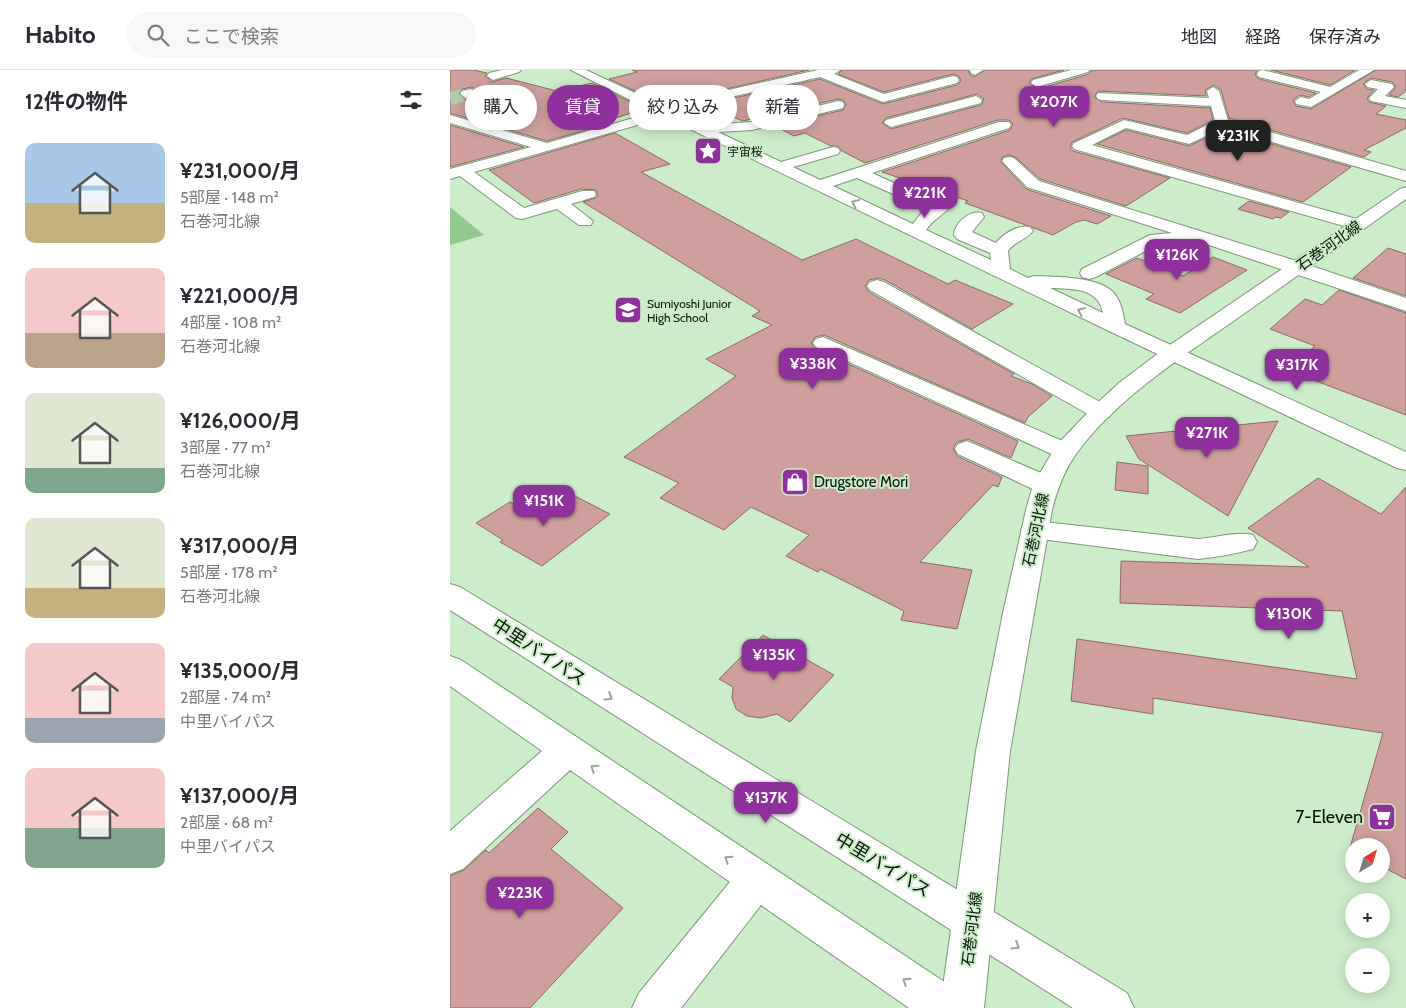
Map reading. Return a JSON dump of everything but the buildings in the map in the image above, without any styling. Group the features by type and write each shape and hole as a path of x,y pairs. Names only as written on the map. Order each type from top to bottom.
{"street":[{"path":"493,76 515,70"},
{"path":"577,70 629,95"},
{"path":"768,70 795,79"},
{"path":"1037,83 1066,72 1084,70"},
{"path":"737,92 828,71 883,98 953,80"},
{"path":"1301,101 1311,103 1372,71"},
{"path":"1263,74 1331,91"},
{"path":"934,84 991,105"},
{"path":"1371,84 1388,88 1374,98 1406,104"},
{"path":"1102,96 1214,97 1222,123"},
{"path":"891,123 976,100"},
{"path":"819,109 838,105"},
{"path":"819,112 832,118"},
{"path":"450,119 465,123"},
{"path":"1358,225 1079,146 1124,124 1189,140 1222,123 1406,176"},
{"path":"456,172 629,124"},
{"path":"818,186 1004,125"},
{"path":"450,134 465,129"},
{"path":"488,130 546,147"},
{"path":"704,130 1010,277 1078,286 1105,294 1110,300 1116,328 1406,462"},
{"path":"779,167 833,151"},
{"path":"1010,162 1033,184 1297,267 1406,305"},
{"path":"456,172 522,214 588,194"},
{"path":"858,173 908,195"},
{"name":"石巻河北線","path":"962,1008 974,920 988,785 1008,666 1035,530 1046,485 1064,452 1101,412 1127,388 1172,354 1406,192"},
{"path":"916,232 922,221 932,211 946,202"},
{"path":"559,203 585,221"},
{"path":"976,216 963,229 962,235 999,251 1010,277"},
{"path":"999,251 1005,243 1024,231"},
{"path":"1090,272 1156,239 1204,238"},
{"path":"877,286 1101,412"},
{"path":"823,343 1064,452"},
{"path":"967,449 1046,485"},
{"path":"1035,530 1198,549 1222,547 1244,542"},
{"name":"中里バイパス","path":"450,595 628,709 974,920 1112,1008"},
{"path":"450,669 946,1008"},
{"path":"450,856 568,750"},
{"path":"654,1008 757,879"}],"green space":[{"path":"450,207 484,235 450,245"}],"tunnel":[{"path":"450,99 465,94"}],"place":[{"name":"宇宙桜","path":"708,151"},
{"name":"Sumiyoshi Junior High School","path":"628,310"},
{"name":"Drugstore Mori","path":"795,482"},
{"name":"7-Eleven","path":"1382,817"}]}
